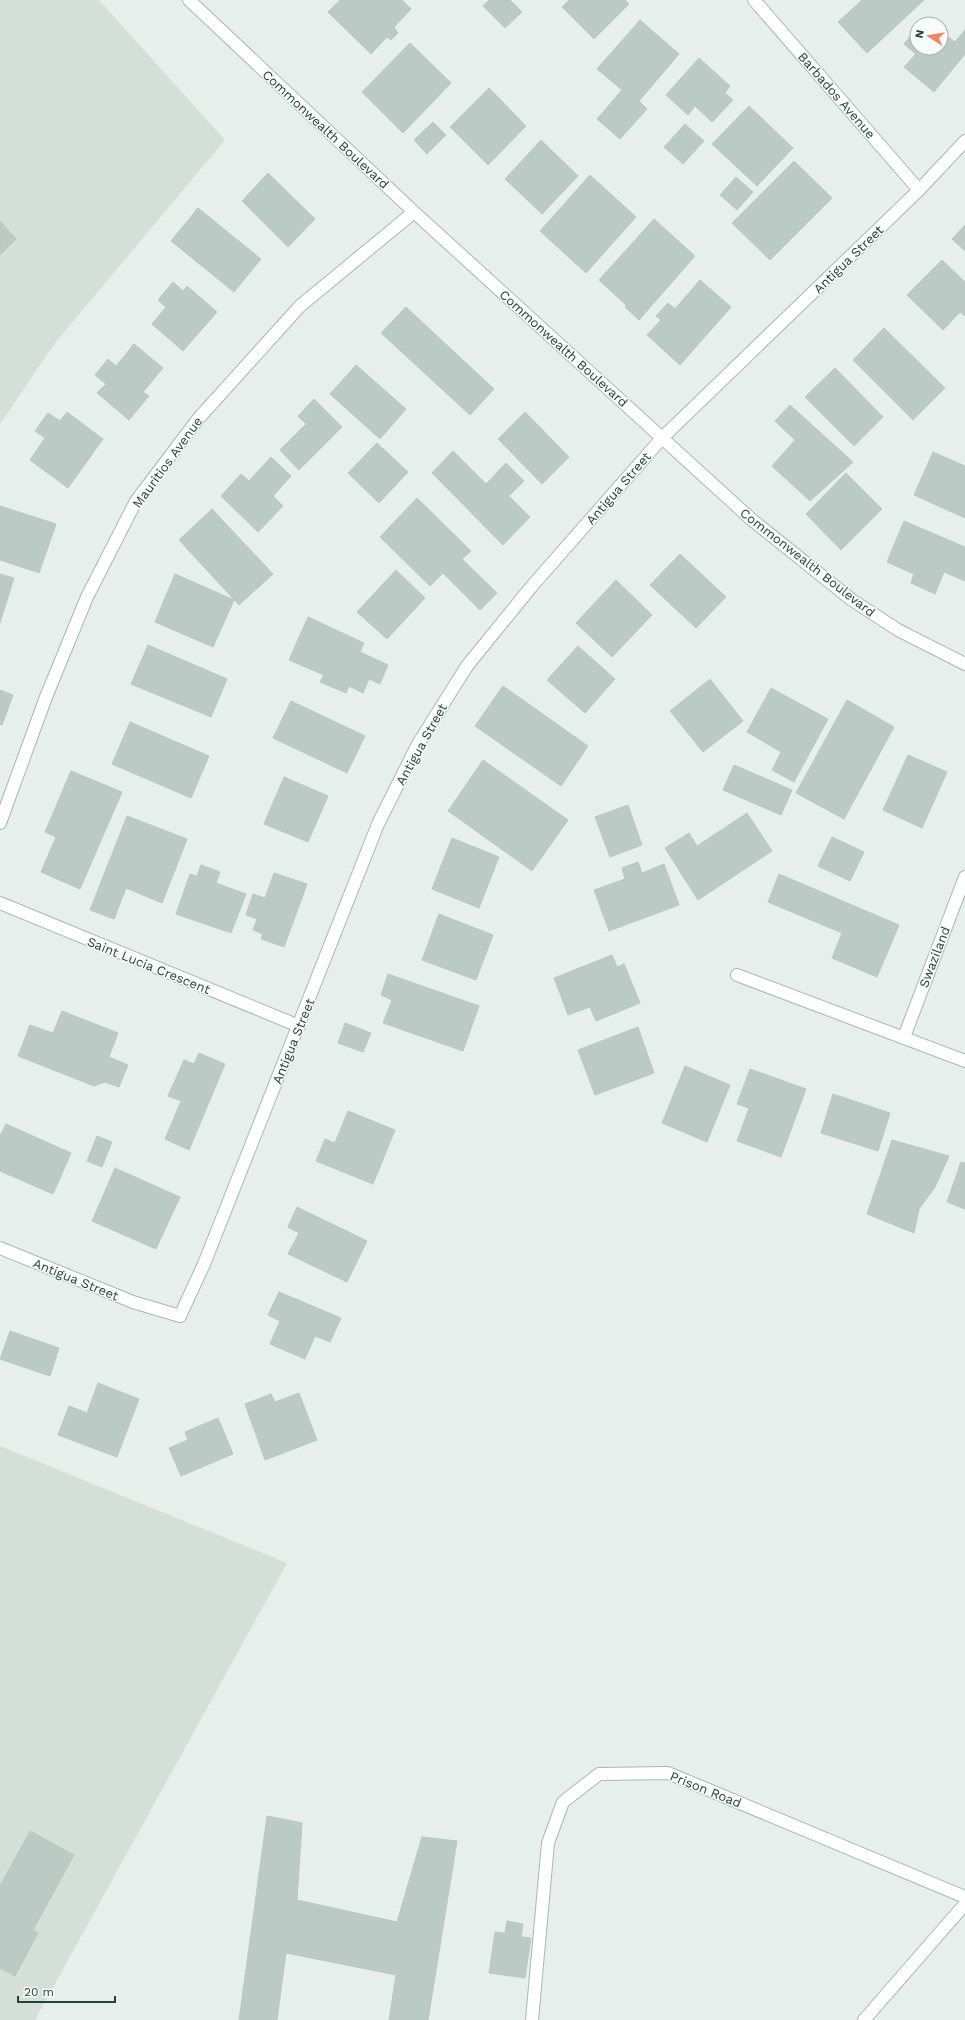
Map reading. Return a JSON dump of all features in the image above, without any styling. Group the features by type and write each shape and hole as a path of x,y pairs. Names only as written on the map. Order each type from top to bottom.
{"street":[{"name":"Commonwealth Boulevard","path":"189,0 414,212 751,519 852,600 898,630 965,664"},
{"name":"Barbados Avenue","path":"754,0 919,190"},
{"name":"Antigua Street","path":"0,1248 133,1302 180,1316 204,1264 378,824 418,744 467,666 532,586 662,438 919,190 965,141"},
{"name":"Mauritios Avenue","path":"0,823 46,698 87,597 136,501 198,419 300,306 414,212"},
{"name":"Swaziland","path":"904,1037 965,877"},
{"name":"Saint Lucia Crescent","path":"0,904 299,1026"},
{"path":"737,975 965,1061"},
{"name":"Prison Road","path":"532,2020 548,1843 563,1802 599,1774 668,1773 965,1897"},
{"path":"864,2020 965,1904"}],"shaded area":[{"path":"0,0 99,0 225,140 55,343 0,424"},
{"path":"0,1446 287,1563 35,2020 0,2020"}],"building":[{"path":"340,0 402,0 411,9 394,27 398,33 391,40 387,37 371,54 328,12"},
{"path":"489,0 510,0 522,12 505,28 483,6"},
{"path":"569,0 625,0 629,4 594,39 562,7"},
{"path":"862,0 924,0 867,53 838,22"},
{"path":"640,20 679,54 639,101 647,109 620,139 597,119 622,90 597,69"},
{"path":"965,30 965,54 934,92 904,67 914,56 949,56 949,37 955,42"},
{"path":"909,38 909,48 904,44"},
{"path":"410,43 451,83 403,133 362,92"},
{"path":"699,58 730,86 725,93 733,100 712,122 695,106 688,115 666,95"},
{"path":"489,88 526,126 488,165 450,127"},
{"path":"749,106 793,148 757,186 712,144"},
{"path":"433,122 446,135 427,154 414,140"},
{"path":"685,124 704,141 683,164 664,147"},
{"path":"541,140 578,176 542,214 505,179"},
{"path":"794,161 832,198 770,260 732,223"},
{"path":"268,173 315,219 288,247 242,201"},
{"path":"590,175 636,217 586,273 540,231"},
{"path":"736,177 753,192 737,210 720,195"},
{"path":"198,208 261,259 234,292 171,241"},
{"path":"654,219 695,256 639,320 625,307 627,306 599,280"},
{"path":"0,221 16,239 0,255"},
{"path":"965,225 965,251 952,239"},
{"path":"942,260 965,282 965,316 960,312 943,330 907,295"},
{"path":"700,280 731,307 680,365 647,335 661,320 656,316 668,303 675,309"},
{"path":"173,282 183,291 187,286 217,312 183,351 152,324 166,307 158,300"},
{"path":"406,307 494,389 470,415 381,333"},
{"path":"884,328 945,388 913,420 853,360"},
{"path":"134,344 163,368 143,392 149,396 129,420 97,393 106,384 95,375 108,359 116,366"},
{"path":"356,365 406,409 380,439 330,394"},
{"path":"835,368 883,417 854,446 805,397"},
{"path":"314,399 342,427 299,470 280,450 306,424 298,416"},
{"path":"790,405 853,462 810,501 772,466 795,440 775,421"},
{"path":"67,412 103,439 68,488 30,460 45,438 35,431 48,413 60,421"},
{"path":"525,412 569,457 542,484 498,439"},
{"path":"377,443 408,472 379,503 348,473"},
{"path":"453,451 486,484 506,463 524,481 509,496 530,517 503,545 432,473"},
{"path":"933,452 965,466 965,518 914,495"},
{"path":"271,457 291,476 273,496 283,506 258,532 221,496 241,474 249,481"},
{"path":"846,473 882,509 841,550 806,514"},
{"path":"417,498 471,551 462,559 497,593 480,610 443,573 430,586 380,537"},
{"path":"0,506 56,524 39,573 0,560"},
{"path":"212,509 273,574 239,605 179,540"},
{"path":"904,521 965,547 965,581 944,572 935,594 911,583 914,574 887,562"},
{"path":"680,554 726,597 696,628 650,585"},
{"path":"396,570 425,598 387,639 357,612"},
{"path":"0,574 14,578 0,623"},
{"path":"175,574 234,600 213,647 155,622"},
{"path":"616,580 652,615 612,657 576,623"},
{"path":"308,617 364,643 360,652 388,665 380,684 369,679 363,693 349,686 346,693 320,682 324,675 289,660"},
{"path":"148,645 227,679 211,717 131,684"},
{"path":"578,646 615,679 585,713 547,680"},
{"path":"710,679 743,721 703,752 670,711"},
{"path":"503,686 588,746 561,786 475,726"},
{"path":"771,688 828,719 794,782 772,770 781,752 747,732"},
{"path":"0,690 13,695 2,725 0,724"},
{"path":"847,700 894,727 844,819 796,793"},
{"path":"291,701 365,736 347,773 273,738"},
{"path":"130,722 209,756 191,798 112,764"},
{"path":"908,755 947,772 922,828 883,810"},
{"path":"483,760 568,820 532,871 448,811"},
{"path":"734,765 792,790 781,815 723,790"},
{"path":"71,771 122,792 80,889 41,872 56,837 45,832"},
{"path":"284,777 328,796 308,842 264,824"},
{"path":"628,805 642,845 610,857 595,817"},
{"path":"747,813 772,851 698,900 665,848 689,833 697,846"},
{"path":"127,816 187,839 162,903 126,888 114,919 90,910"},
{"path":"832,837 864,852 850,881 818,866"},
{"path":"452,838 499,857 479,908 432,889"},
{"path":"638,862 642,873 664,864 679,905 609,931 594,890 625,879 622,868"},
{"path":"201,865 220,872 216,883 246,894 231,933 176,914 190,874 197,876"},
{"path":"274,873 307,884 284,947 261,939 263,934 253,930 257,919 246,915 253,894 265,898"},
{"path":"779,874 899,925 877,977 832,958 842,933 768,902"},
{"path":"439,914 493,935 476,980 422,960"},
{"path":"612,955 617,967 624,964 640,1003 596,1021 590,1007 568,1015 554,978"},
{"path":"388,974 479,1006 463,1051 383,1023 392,1000 381,995"},
{"path":"62,1011 118,1033 109,1057 128,1065 119,1087 105,1082 94,1086 18,1056 30,1025 53,1033"},
{"path":"345,1023 371,1033 363,1052 338,1043"},
{"path":"638,1027 654,1073 595,1095 578,1050"},
{"path":"199,1053 225,1064 189,1150 165,1139 181,1101 168,1096 184,1060 194,1064"},
{"path":"685,1066 730,1085 707,1142 662,1123"},
{"path":"750,1069 806,1089 781,1157 737,1141 749,1108 737,1104"},
{"path":"833,1094 890,1113 878,1151 821,1133"},
{"path":"348,1111 395,1130 373,1184 316,1161 325,1139 335,1143"},
{"path":"6,1124 71,1153 53,1194 0,1171 0,1136"},
{"path":"97,1136 112,1142 102,1167 87,1161"},
{"path":"892,1140 949,1156 935,1187 919,1209 914,1233 867,1214"},
{"path":"961,1162 965,1163 965,1209 947,1202"},
{"path":"115,1168 180,1197 156,1249 92,1221"},
{"path":"297,1207 367,1241 347,1282 288,1254 299,1233 288,1227"},
{"path":"279,1292 341,1318 330,1342 315,1336 305,1359 270,1344 280,1321 268,1315"},
{"path":"10,1331 59,1348 50,1376 0,1359"},
{"path":"98,1383 139,1399 117,1457 58,1435 69,1406 87,1413"},
{"path":"299,1393 317,1440 265,1460 245,1404 271,1394 275,1402"},
{"path":"218,1418 233,1454 181,1476 169,1448 188,1440 185,1432"},
{"path":"267,1816 302,1823 297,1900 397,1922 422,1837 457,1841 428,2020 389,2020 396,1975 286,1953 277,2020 239,2020"},
{"path":"30,1831 74,1855 33,1930 38,1933 15,1976 0,1968 0,1886"},
{"path":"507,1921 523,1924 521,1937 531,1938 525,1978 489,1973 495,1932 505,1933"}]}
